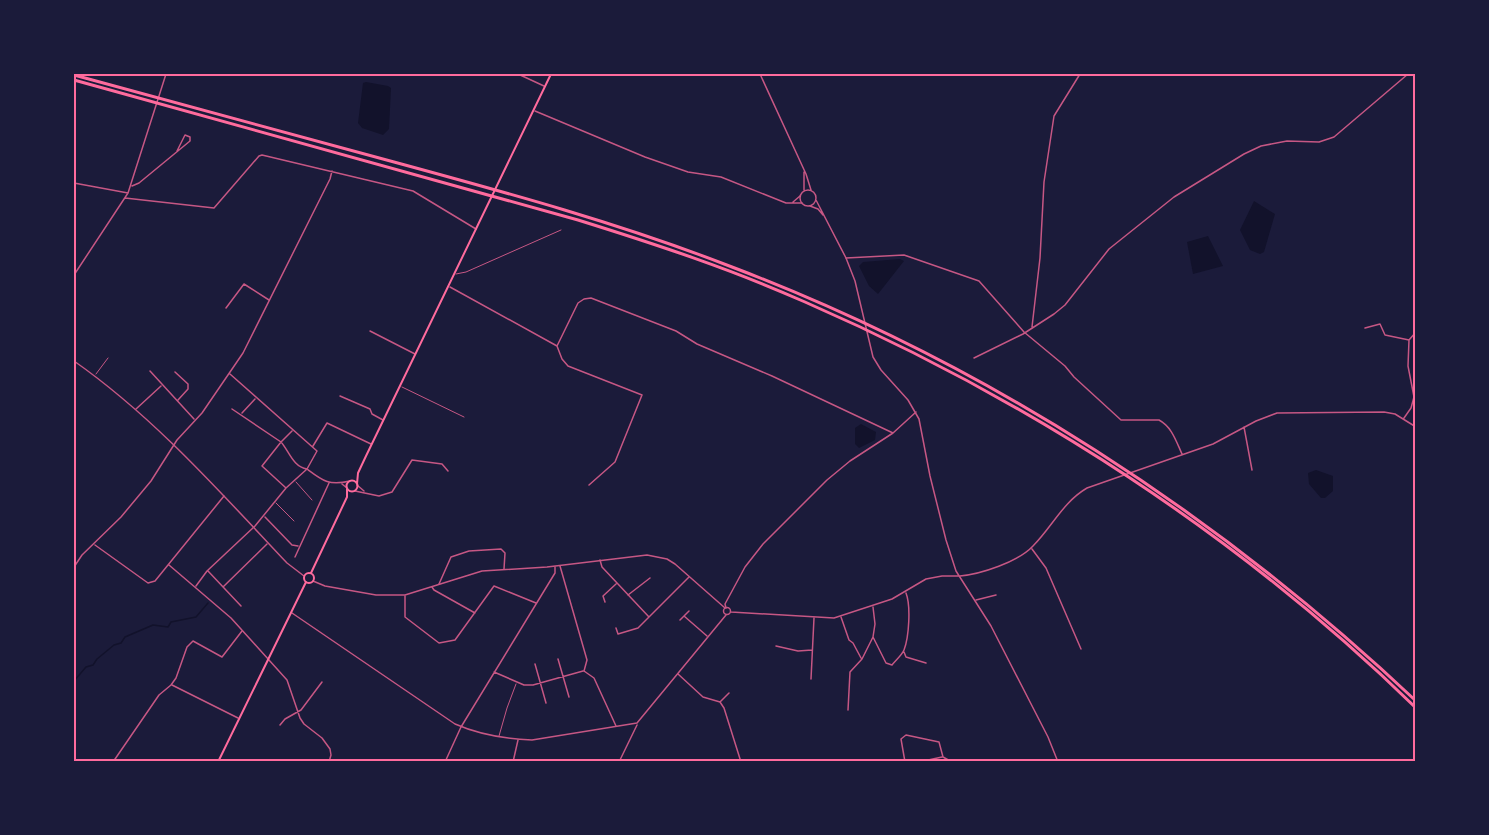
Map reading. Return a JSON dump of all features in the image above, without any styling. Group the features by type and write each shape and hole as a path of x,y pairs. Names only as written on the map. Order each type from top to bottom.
{"highway":[{"path":"74,75 522,197 616,225 735,267 869,325 1035,412 1172,500 1293,592 1416,701"},
{"path":"74,80 578,219 733,272 860,327 954,374 1032,417 1167,504 1290,597 1416,708"}],"main road":[{"path":"347,497 350,481 358,473 551,74"},
{"path":"218,762 306,582 304,576 311,573 347,497 354,491 358,473"},
{"path":"350,481 357,484"},
{"path":"347,488 354,491"},
{"path":"306,582 313,581 314,577 311,573"}],"street":[{"path":"74,275 128,193 166,74"},
{"path":"518,74 545,87"},
{"path":"760,74 811,190 816,195 816,200 846,258 857,288 873,357 916,412 946,540 959,576 991,626 1048,737 1058,762"},
{"path":"1032,328 1040,258 1044,182 1054,116 1080,74"},
{"path":"974,358 1032,328 1065,305 1109,249 1174,197 1261,146 1287,141 1319,142 1334,137 1408,74"},
{"path":"534,111 656,161 688,172 720,177 780,201 802,203 818,209 826,217"},
{"path":"131,186 139,183 190,141 190,137 185,135 182,138 177,151"},
{"path":"125,198 214,208 262,155 413,191 477,229"},
{"path":"792,202 804,190 803,168"},
{"path":"74,567 151,481 243,353 332,171"},
{"path":"74,183 128,193"},
{"path":"804,190 811,190"},
{"path":"800,196 802,203"},
{"path":"810,206 816,200"},
{"path":"846,258 904,255 980,281 1024,332 1065,366 1121,420 1159,420 1170,427 1182,455"},
{"path":"226,308 244,284 270,300"},
{"path":"449,286 557,346 565,364 642,395 615,462 589,485"},
{"path":"557,346 578,303 591,298 676,331 698,344 893,433"},
{"path":"1365,328 1380,324 1385,334 1409,340"},
{"path":"370,331 416,355"},
{"path":"1404,418 1412,408 1414,397 1408,366 1409,340 1416,332"},
{"path":"74,361 136,410 224,496 289,565 304,576"},
{"path":"150,372 194,420"},
{"path":"175,372 188,384 188,389 177,401"},
{"path":"195,587 207,571 253,528 286,488 307,469 317,451 229,374"},
{"path":"136,410 163,385"},
{"path":"340,396 370,409 372,414 384,420"},
{"path":"242,415 256,398"},
{"path":"232,409 281,442 291,458 301,468 307,469 321,481 341,483 350,481"},
{"path":"313,581 325,586 376,596 405,595 482,572 555,566 638,555 654,556 675,564 731,612 814,618 841,617 873,607 934,576 959,576 1006,563 1032,548 1074,495 1087,488 1213,444 1277,413 1384,411 1404,418 1416,427"},
{"path":"726,615 724,612 726,604 745,567 763,544 826,480 893,433 916,412"},
{"path":"313,446 327,423 372,444"},
{"path":"1244,427 1252,470"},
{"path":"286,488 262,466 293,429"},
{"path":"354,491 379,496 392,492 412,460 442,464 448,471"},
{"path":"295,557 329,482"},
{"path":"341,483 347,488"},
{"path":"357,484 365,492"},
{"path":"94,544 148,583 155,581 224,496"},
{"path":"264,516 292,545 299,546"},
{"path":"223,587 268,544"},
{"path":"1032,548 1046,568 1081,649"},
{"path":"439,585 451,556 460,552 501,549 505,553 504,570"},
{"path":"600,560 602,567 650,618"},
{"path":"170,565 212,600 287,680 297,712 304,724 322,738 330,749 329,762"},
{"path":"560,565 587,660 584,671"},
{"path":"445,762 461,726 555,573 555,566"},
{"path":"207,571 241,606"},
{"path":"616,628 618,634 638,628 690,576"},
{"path":"628,596 651,578"},
{"path":"605,602 603,596 617,584"},
{"path":"405,595 405,618 439,643 455,640 476,614 494,586 537,603"},
{"path":"432,587 476,614"},
{"path":"905,592 909,618 904,651 906,657 926,663"},
{"path":"976,601 996,595"},
{"path":"848,710 850,672 862,659 873,637 875,624 873,607"},
{"path":"680,620 689,611"},
{"path":"291,612 461,726 518,740 537,740 637,723"},
{"path":"619,762 637,723 707,636 731,612"},
{"path":"684,616 707,636"},
{"path":"841,617 849,640 862,659"},
{"path":"811,679 814,618"},
{"path":"113,762 159,694 176,678 187,647 193,641 222,657 242,630"},
{"path":"873,637 885,663 892,665 904,651"},
{"path":"776,646 798,651 813,650"},
{"path":"558,658 569,697"},
{"path":"535,664 546,704"},
{"path":"494,672 524,685 584,671 594,678 617,727"},
{"path":"678,674 703,697 720,702 727,715 741,762"},
{"path":"280,725 309,702 322,682"},
{"path":"171,685 239,718"},
{"path":"720,702 729,693"},
{"path":"905,762 901,739 906,735 939,742 943,757"},
{"path":"513,762 518,740"},
{"path":"919,762 943,757 952,762"}],"lane":[{"path":"454,274 466,272 561,230"},
{"path":"94,376 108,358"},
{"path":"400,386 464,417"},
{"path":"294,481 312,500"},
{"path":"275,501 294,521"},
{"path":"499,736 517,682"}],"shaded area":[{"path":"363,83 391,88 389,129 383,135 362,128 358,123"},
{"path":"1254,201 1275,214 1264,252 1260,254 1250,250 1240,230"},
{"path":"1208,236 1223,266 1193,274 1187,242"},
{"path":"900,259 904,261 878,294 869,286 859,266 863,262"},
{"path":"861,424 876,432 875,440 859,448 855,444 855,428"},
{"path":"1316,470 1333,476 1333,491 1325,498 1321,498 1309,484 1308,473"}],"waterway":[{"path":"74,681 86,667 93,665 97,659 114,645 121,643 125,637 153,625 168,627 171,622 196,617 208,603"}]}
